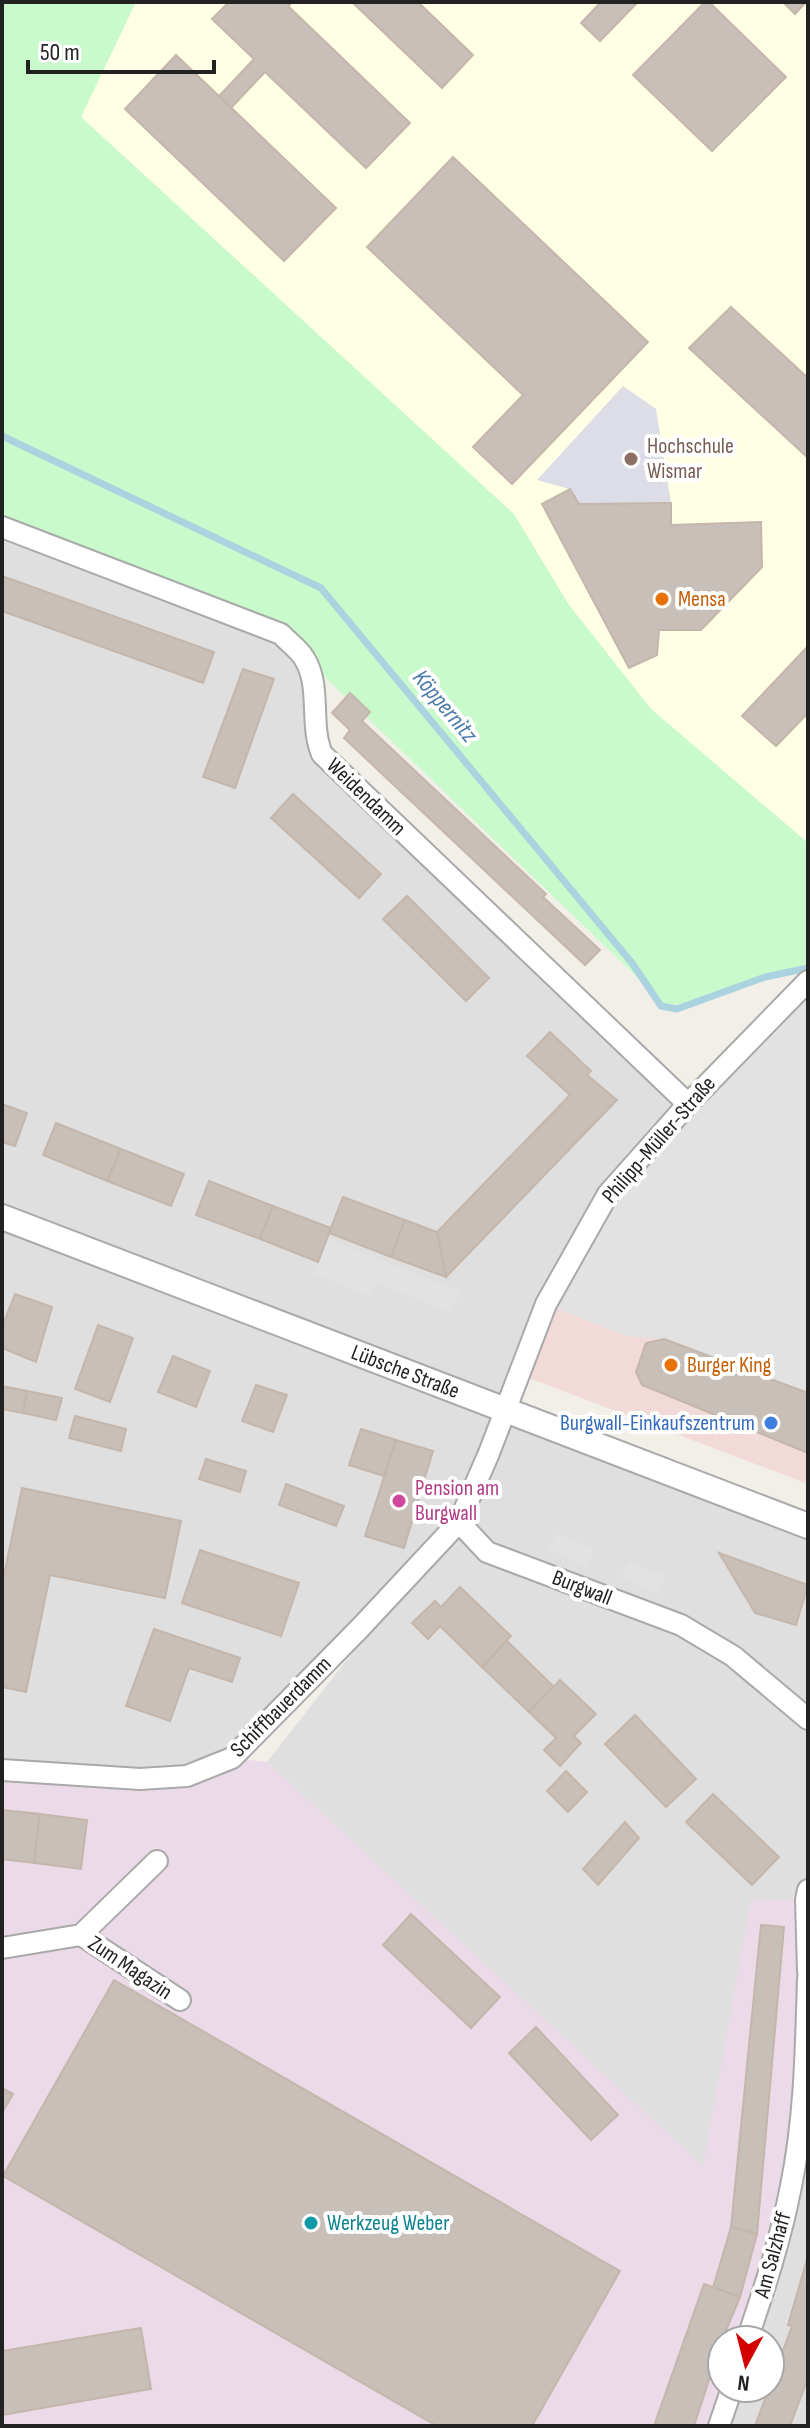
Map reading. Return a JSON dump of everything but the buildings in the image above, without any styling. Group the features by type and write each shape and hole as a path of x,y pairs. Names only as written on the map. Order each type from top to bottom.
{"street":[{"name":"Weidendamm","path":"2,527 281,634 305,659 313,686 315,739 322,754 688,1104"},
{"name":"Philipp-Müller-Straße","path":"505,1410 546,1304 608,1194 688,1104 808,981"},
{"name":"Lübsche Straße","path":"2,1217 808,1526"},
{"path":"459,1522 505,1410"},
{"name":"Burgwall","path":"459,1522 487,1552 681,1625 733,1656 808,1719"},
{"name":"Schiffbauerdamm","path":"2,1770 140,1779 187,1776 232,1758 459,1522"},
{"name":"Zum Magazin","path":"2,1948 81,1935 157,1861"},
{"path":"808,1890 808,1971"},
{"name":"Zum Magazin","path":"81,1935 180,2000"},
{"name":"Am Salzhaff","path":"752,2324 792,2185 805,2079 808,1978"},
{"path":"719,2426 727,2404"}],"shaded area":[{"name":"Hochschule Wismar","path":"136,2 808,2 808,843 651,709 569,605 513,514 80,116"},
{"path":"623,386 656,409 671,503 579,504 569,489 537,480"},
{"path":"2,527 281,634 305,659 315,739 688,1104 507,1410 808,1526 808,2426 621,2426 703,2167 267,1762 414,1574 232,1758 187,1776 2,1770"},
{"path":"808,981 808,1484 518,1374 534,1331"},
{"path":"796,993 808,998 808,1393 664,1339 625,1336 546,1304 608,1194"},
{"path":"328,1239 460,1292 451,1313 376,1283 370,1296 314,1274"},
{"path":"557,1533 594,1549 586,1567 549,1550"},
{"path":"628,1561 666,1577 658,1595 621,1578"},
{"path":"232,1758 267,1762 703,2166 751,1899 806,1900 805,2079 751,2324 706,2324 706,2404 720,2404 719,2426 2,2426 2,1770 140,1779"}],"green space":[{"path":"2,2 136,2 81,117 514,514 569,605 651,709 808,843 808,972 775,972 682,1005 664,1003 281,635 2,527"}],"waterway":[{"name":"Köppernitz","path":"2,436 321,588 632,963 661,1006 677,1009 765,977 808,968"}],"place":[{"name":"Hochschule Wismar","path":"631,459"},
{"name":"Mensa","path":"662,599"},
{"name":"Burger King","path":"671,1365"},
{"name":"Burgwall-Einkaufszentrum","path":"771,1423"},
{"name":"Pension am Burgwall","path":"399,1501"},
{"name":"Werkzeug Weber","path":"311,2223"}]}
